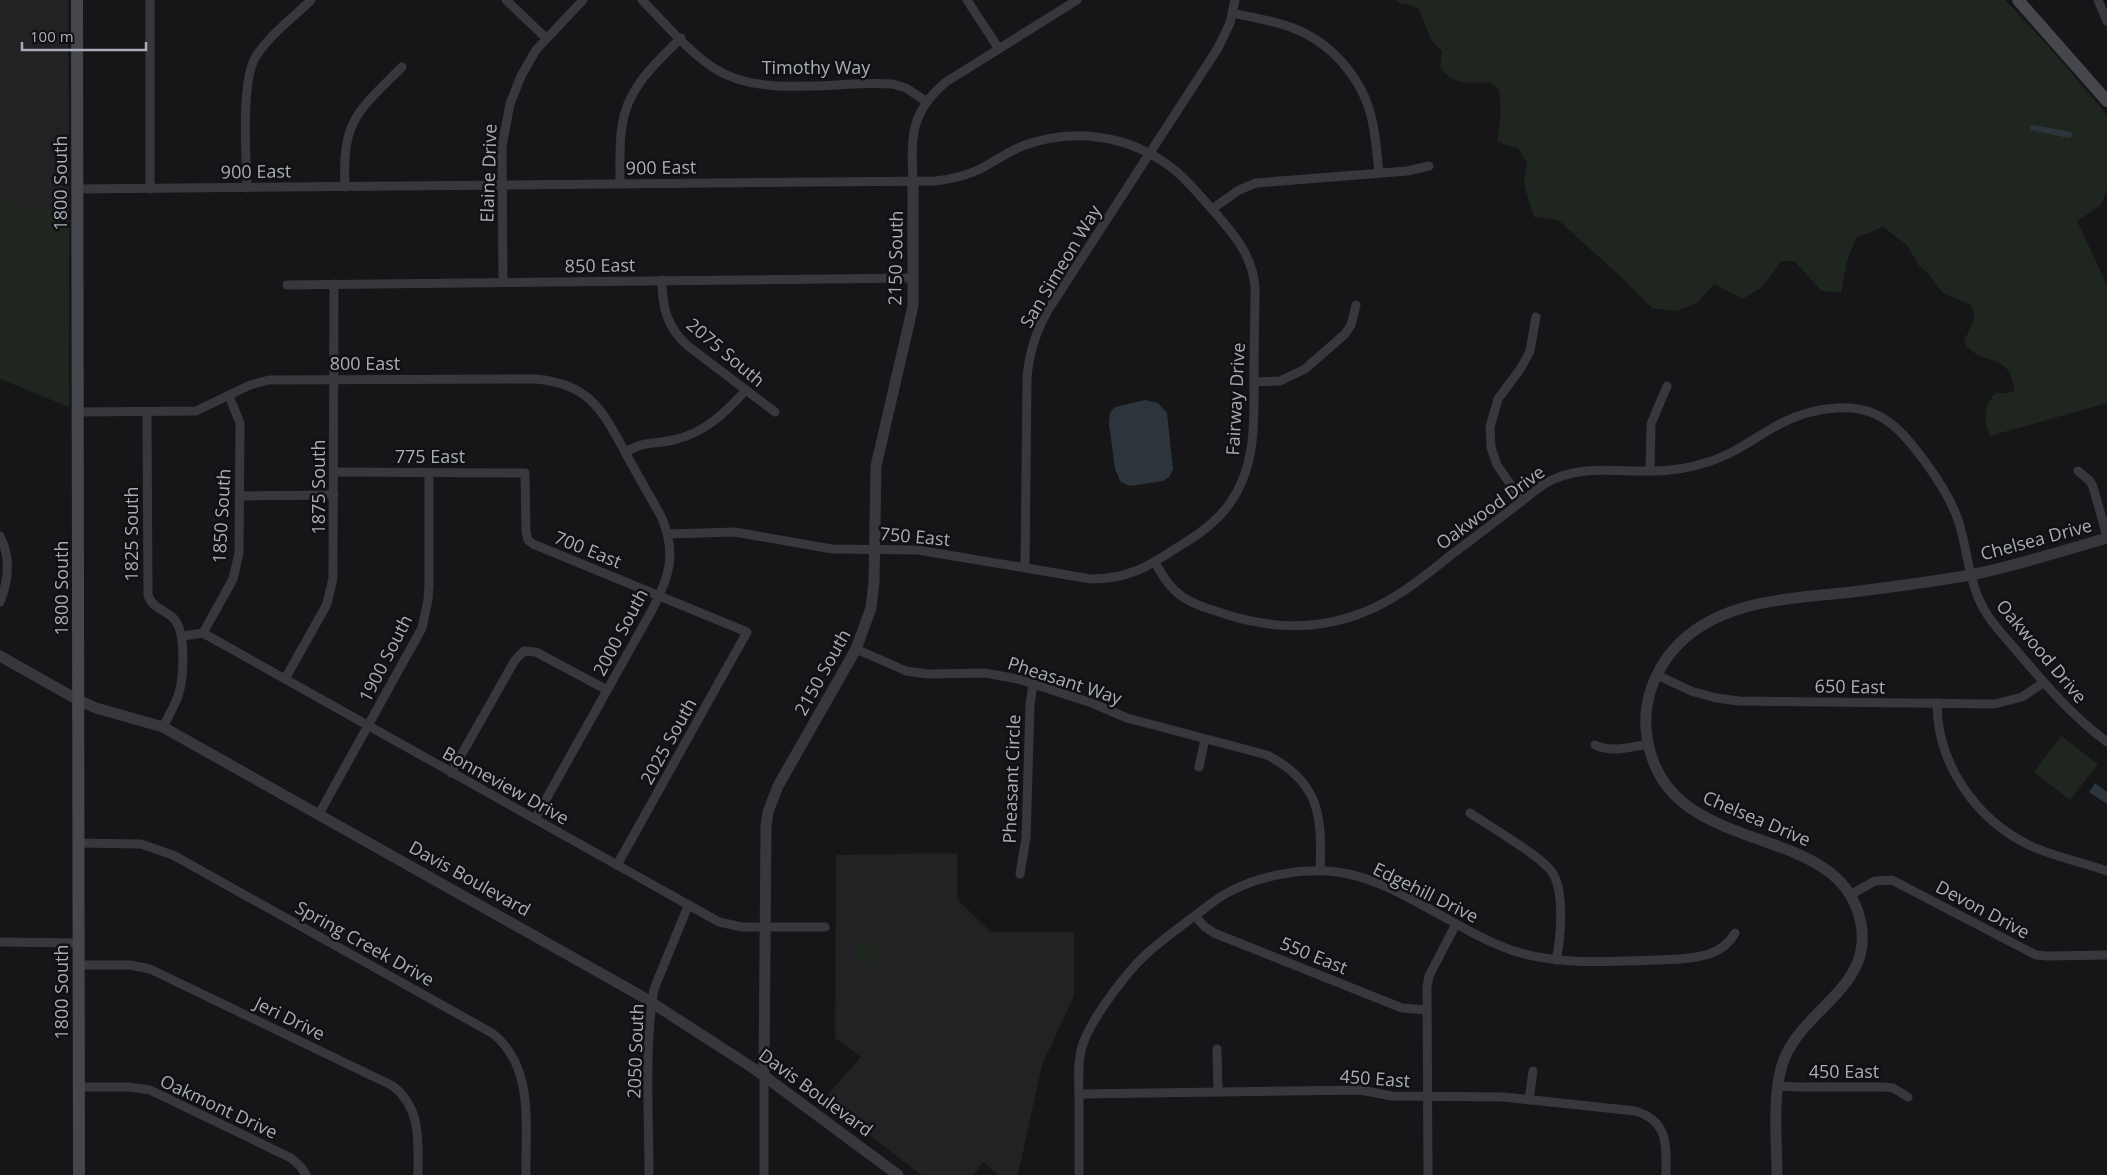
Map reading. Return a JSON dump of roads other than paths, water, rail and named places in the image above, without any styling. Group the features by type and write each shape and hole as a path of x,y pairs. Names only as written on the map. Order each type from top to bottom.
{"main road":[{"name":"1800 South","path":"77,0 79,1175"},
{"path":"2018,0 2107,101"}],"street":[{"path":"150,0 150,189"},
{"path":"247,188 246,92 249,74 262,50 311,0"},
{"path":"506,0 546,38"},
{"name":"Elaine Drive","path":"503,282 503,139 510,104 521,76 546,38 584,0"},
{"name":"Timothy Way","path":"642,0 717,70 747,82 774,85 893,84 906,88 926,101"},
{"path":"967,0 999,49"},
{"path":"913,181 912,135 920,111 926,101 946,82 1077,0"},
{"path":"1234,0 1233,13 1276,22 1294,28 1323,45 1341,61 1356,81 1368,105 1374,132 1379,173"},
{"path":"2098,0 2107,21"},
{"name":"San Simeon Way","path":"1025,568 1027,378 1032,346 1048,310 1222,40 1233,13"},
{"path":"620,184 622,126 629,100 643,76 681,38"},
{"path":"345,187 345,152 353,123 365,104 402,67"},
{"name":"900 East","path":"77,189 941,180 970,174 1017,148 1036,142 1059,137 1081,136 1104,138 1126,143 1150,154 1177,172 1212,209"},
{"path":"1212,209 1239,190 1256,183 1379,173 1429,166"},
{"name":"2150 South","path":"764,1175 764,841 768,812 772,798 856,649 871,608 874,582 876,466 912,317 914,278 913,181"},
{"name":"Fairway Drive","path":"1155,562 1197,535 1216,520 1237,493 1246,472 1252,450 1255,287 1252,269 1242,245 1212,209"},
{"name":"850 East","path":"286,285 914,278"},
{"name":"2075 South","path":"662,280 663,304 673,330 688,346 775,412"},
{"name":"1875 South","path":"286,679 327,604 331,591 334,565 334,284"},
{"path":"1254,382 1280,381 1305,369 1345,334 1351,325 1356,306"},
{"path":"1522,501 1497,465 1491,447 1490,427 1498,399 1521,368 1530,351 1536,318"},
{"name":"800 East","path":"78,412 196,411 262,380 536,379 555,382 575,389 599,407 625,452"},
{"path":"1650,472 1651,424 1667,386"},
{"path":"625,452 646,442 670,441 697,432 718,419 746,390"},
{"name":"1850 South","path":"203,633 227,590 236,566 240,540 240,419 229,396"},
{"name":"Oakwood Drive","path":"1155,562 1170,588 1182,598 1199,606 1265,624 1292,626 1323,624 1371,609 1403,592 1544,484 1568,473 1590,470 1650,472 1679,469 1710,462 1740,449 1779,424 1806,414 1836,408 1865,410 1884,418 1899,429 1938,480 1959,521 1977,595 1985,611 2044,683 2074,714 2107,742"},
{"name":"1825 South","path":"147,412 148,595 154,605 172,616 183,636"},
{"name":"2000 South","path":"535,819 658,596 668,573 670,561 668,534 661,516 625,452"},
{"path":"2078,471 2090,481 2093,487 2107,537"},
{"name":"775 East","path":"334,472 525,473 526,532 528,540"},
{"name":"1900 South","path":"319,814 416,642 426,614 429,585 429,472"},
{"path":"240,496 334,495"},
{"name":"750 East","path":"668,534 735,532 832,549 918,550 1085,578 1103,579 1127,576 1155,562"},
{"path":"0,536 8,567 6,584 0,602"},
{"name":"Chelsea Drive","path":"1777,1175 1778,1086 1780,1071 1791,1046 1802,1030 1843,988 1856,965 1862,942 1861,925 1856,907 1850,895 1839,879 1822,866 1708,819 1691,809 1665,783 1648,744 1646,710 1657,675 1667,657 1688,636 1707,623 1742,608 1765,602 1894,587 1972,574 2107,537"},
{"name":"700 East","path":"528,540 538,546 747,632"},
{"name":"2025 South","path":"617,865 747,632"},
{"path":"163,727 176,702 180,686 183,636 203,633"},
{"name":"Bonneview Drive","path":"203,633 688,906 730,925 764,928 825,928"},
{"name":"Pheasant Way","path":"856,649 906,672 920,674 986,673 1018,679 1092,703 1126,718 1266,755 1286,767 1308,790 1318,812 1321,837 1320,872"},
{"path":"451,772 515,660 524,651 536,652 607,690"},
{"name":"Davis Boulevard","path":"0,656 78,700 96,708 163,727 652,1002 764,1076 898,1175"},
{"name":"650 East","path":"1657,675 1691,691 1728,700 2001,703 2027,695 2044,683"},
{"name":"Pheasant Circle","path":"1020,874 1026,838 1030,705 1034,684"},
{"path":"1936,703 1941,738 1952,767 1967,793 1987,816 2010,835 2032,847 2107,871"},
{"path":"1199,767 1205,739"},
{"path":"1595,744 1616,750 1648,744"},
{"path":"1470,813 1541,861 1553,874 1559,891 1560,942 1556,960"},
{"name":"Spring Creek Drive","path":"79,843 140,844 173,854 492,1033 507,1046 522,1075 526,1175"},
{"name":"Edgehill Drive","path":"1079,1175 1081,1049 1093,1021 1143,957 1229,892 1250,883 1290,873 1320,872 1335,872 1368,880 1512,950 1556,960 1694,958 1725,947 1735,933"},
{"name":"Devon Drive","path":"1850,895 1875,881 1892,880 2036,955 2107,955"},
{"name":"2050 South","path":"649,1175 649,1038 652,1002 654,989 688,906"},
{"name":"550 East","path":"1195,916 1205,927 1214,933 1402,1008 1427,1010"},
{"path":"1428,1175 1427,987 1429,976 1456,924"},
{"path":"0,942 79,942"},
{"name":"Jeri Drive","path":"79,965 136,965 150,969 393,1086 411,1106 416,1122 418,1175"},
{"path":"1217,1049 1218,1092"},
{"path":"1529,1100 1533,1071"},
{"name":"450 East","path":"1778,1086 1884,1087 1893,1088 1908,1097"},
{"name":"Oakmont Drive","path":"79,1087 129,1087 150,1090 291,1158 301,1166 306,1175"},
{"name":"450 East","path":"1079,1094 1360,1090 1392,1096 1491,1096 1634,1111 1650,1118 1661,1130 1665,1140 1666,1175"}]}
